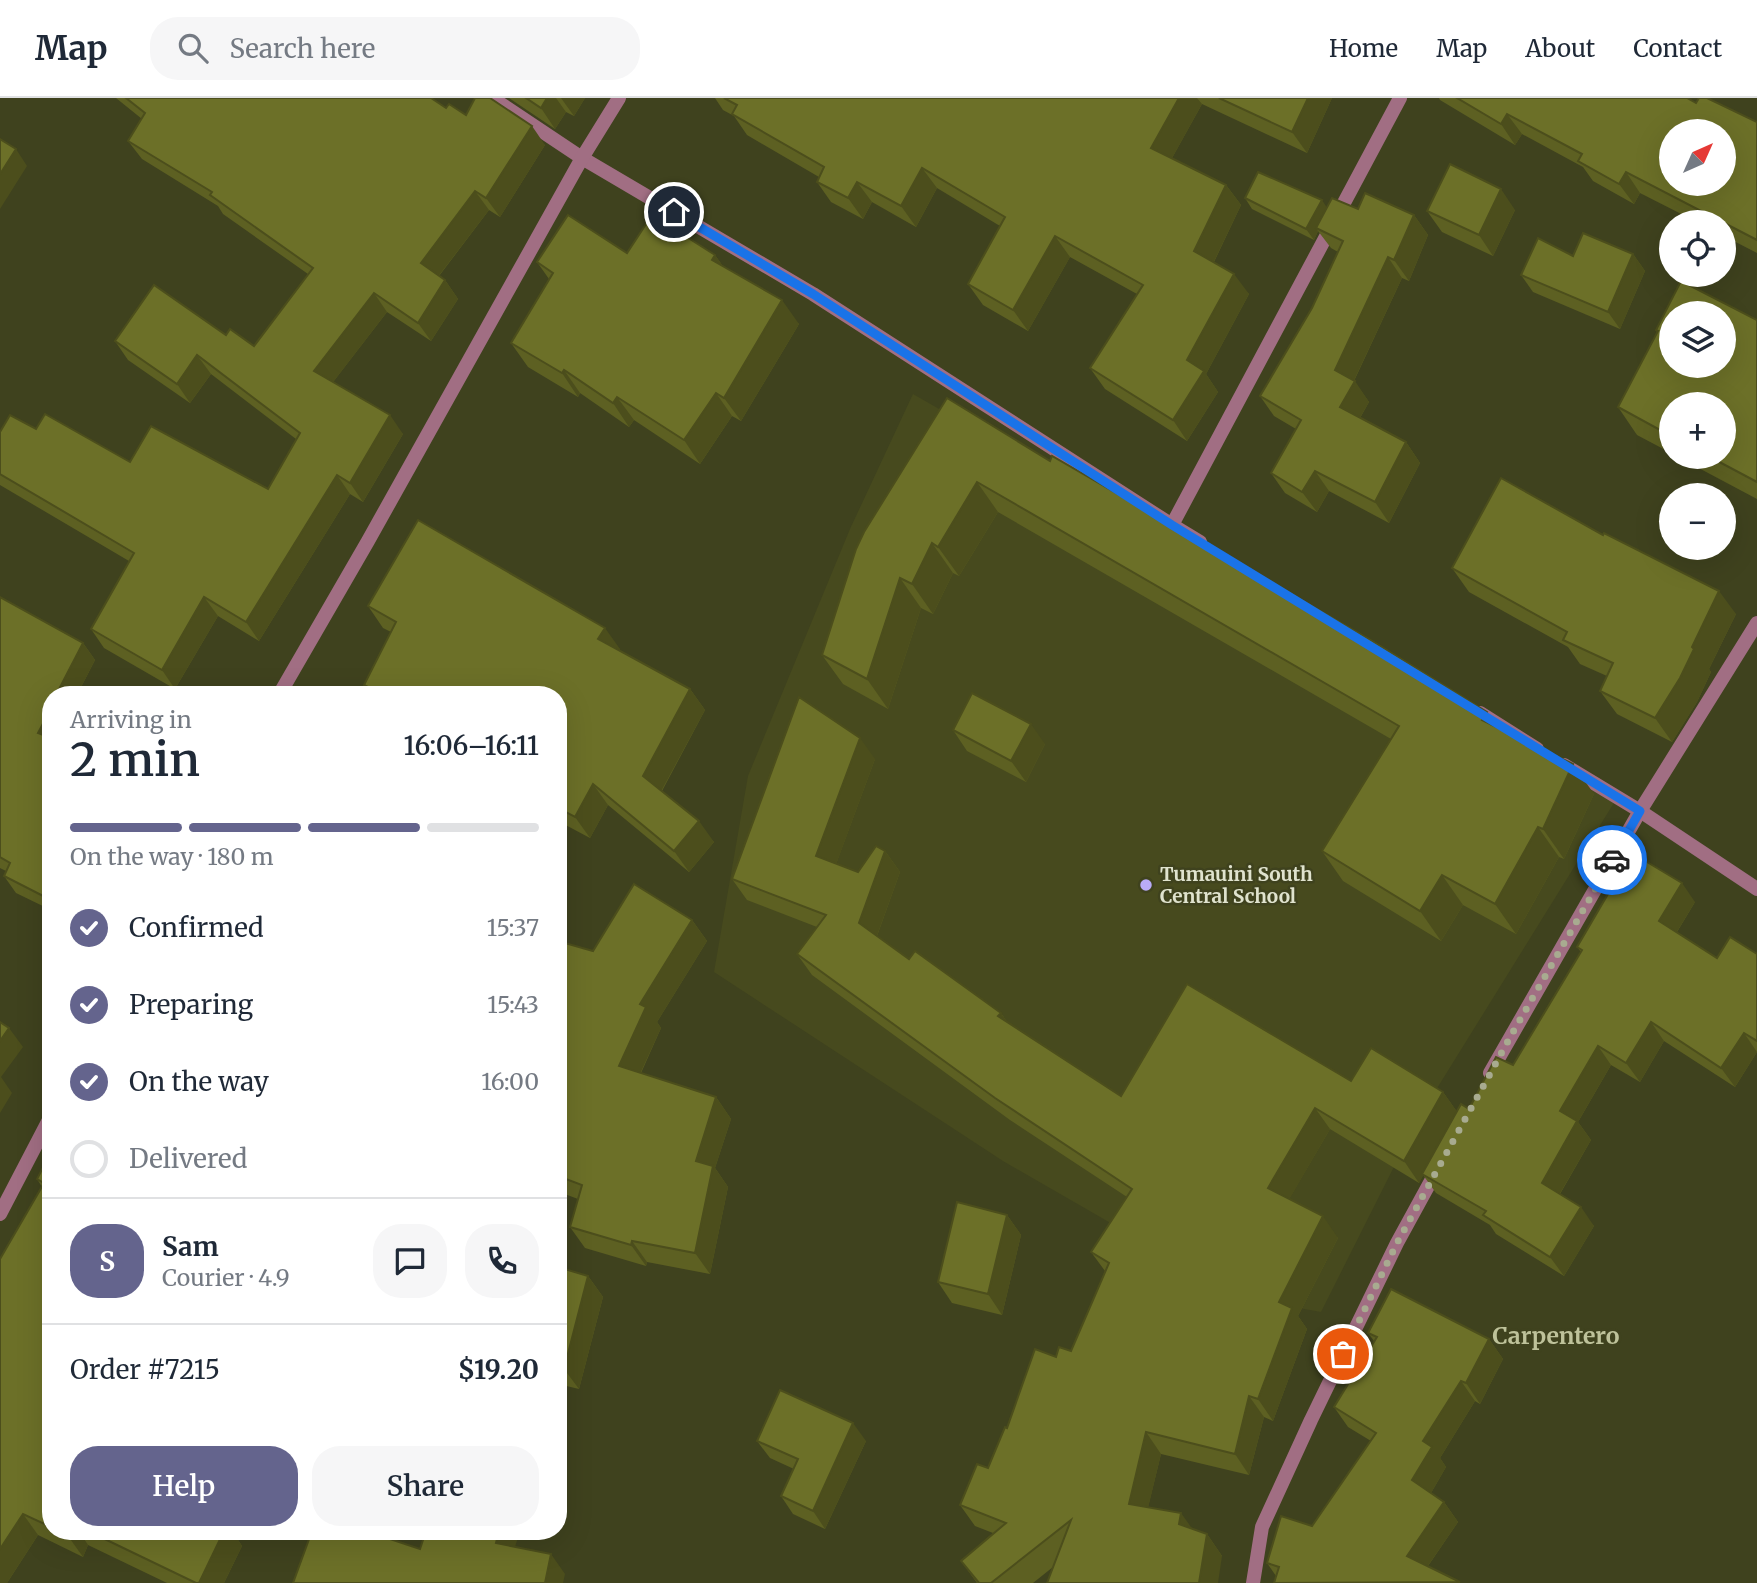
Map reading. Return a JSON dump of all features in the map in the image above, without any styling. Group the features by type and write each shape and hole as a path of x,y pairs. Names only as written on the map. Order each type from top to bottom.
{"street":[{"path":"492,98 582,158 813,294 1207,547"},
{"path":"284,686 618,98"},
{"path":"1172,525 1400,98"},
{"path":"1481,1091 1640,811 1757,623"},
{"path":"1465,704 1640,811 1757,889"},
{"path":"0,1214 42,1133"},
{"path":"1253,1583 1262,1527 1397,1243 1448,1149"}],"shaded area":[{"name":"Tumauini South Central School","path":"913,394 1617,798 1418,1119 1321,1312 1239,1297 1003,1161 714,972 748,776 850,529"}],"building":[{"path":"126,98 431,98 446,108 449,104 466,115 475,98 490,98 532,126 486,198 475,191 421,263 445,280 418,323 374,293 314,371 390,415 350,483 337,475 246,622 204,597 162,670 91,629 134,553 0,474 0,432 10,415 36,429 45,414 130,462 151,426 268,489 300,433 197,355 177,384 115,341 154,285 226,335 230,329 254,346 313,268 210,195 212,192 128,141 145,113"},
{"path":"526,98 547,98 541,108"},
{"path":"724,98 1179,98 1151,148 1226,185 1194,251 1234,274 1187,360 1204,371 1173,420 1090,368 1143,285 1055,236 1013,310 968,284 1005,217 922,168 901,206 857,182 848,198 817,182 824,167 732,114 737,105"},
{"path":"1219,98 1308,98 1292,132"},
{"path":"1457,98 1687,98 1696,103 1699,98 1707,98 1757,122 1757,240 1736,229 1736,210 1699,210 1672,196 1736,196 1736,119 1659,119 1659,189 1626,172 1619,184 1578,161 1582,154 1507,114 1501,124"},
{"path":"0,139 16,149 0,174"},
{"path":"1450,164 1501,189 1479,235 1427,211"},
{"path":"1258,172 1322,200 1306,229 1245,198"},
{"path":"1365,193 1414,215 1394,260 1388,257 1335,370 1355,381 1340,407 1406,442 1375,502 1315,471 1302,492 1271,473 1301,420 1260,396 1312,308 1343,241 1316,228 1332,198 1358,209"},
{"path":"568,215 627,253 652,215 715,255 712,260 782,300 724,398 716,393 684,440 617,397 613,403 564,370 562,373 511,343 553,273 537,262"},
{"path":"1583,233 1633,254 1608,312 1521,275 1538,238 1573,256"},
{"path":"1678,287 1693,287 1720,301 1671,301"},
{"path":"1736,309 1757,320 1757,482 1733,469 1736,469 1736,392 1659,392 1659,429 1618,407 1658,331 1656,330 1659,324 1659,378 1736,378"},
{"path":"947,398 1050,461 1052,456 1369,639 1487,712 1482,720 1573,764 1543,829 1538,827 1495,904 1442,875 1420,911 1322,851 1399,726 977,482 938,547 932,543 912,584 900,578 867,679 822,655 864,532"},
{"path":"1501,478 1603,535 1604,533 1719,591 1680,678 1655,718 1600,691 1613,663 1563,640 1567,632 1452,568"},
{"path":"418,520 605,628 598,639 690,689 643,776 699,821 674,851 593,784 575,817 567,813 567,686 364,685 396,622 368,606"},
{"path":"0,597 83,643 61,686 42,686 42,726 38,733 42,735 42,895 4,876 10,863 0,857"},
{"path":"972,693 1031,724 1011,761 953,730"},
{"path":"799,697 860,738 816,856 858,872 876,846 885,851 859,923 909,959 915,951 1001,1013 998,1016 1121,1096 1187,984 1351,1081 1371,1048 1443,1092 1404,1161 1315,1108 1268,1188 1323,1216 1279,1302 1292,1308 1258,1399 1249,1396 1235,1454 1146,1432 1129,1504 1181,1513 1179,1524 1207,1534 1199,1583 1047,1583 1071,1520 991,1583 979,1583 961,1561 1006,1523 960,1505 977,1464 988,1468 1005,1427 1007,1428 1035,1349 1056,1357 1059,1347 1071,1351 1109,1263 1091,1252 1132,1189 995,1098 797,954 826,915 732,879"},
{"path":"1632,853 1682,883 1659,921 1717,958 1730,937 1757,954 1757,1041 1744,1033 1721,1068 1651,1022 1626,1063 1598,1046 1560,1111 1577,1121 1542,1183 1581,1207 1550,1257 1483,1215 1486,1211 1422,1174 1461,1104 1469,1109 1496,1057 1513,1065 1582,950 1577,947"},
{"path":"634,884 692,920 640,1004 646,1007 619,1066 716,1097 696,1161 713,1166 695,1253 632,1241 631,1245 570,1227 582,1185 567,1179 567,944 593,951"},
{"path":"0,1022 9,1028 0,1041"},
{"path":"42,1169 42,1182 37,1179"},
{"path":"42,1186 42,1523 23,1514 0,1549 0,1259"},
{"path":"957,1202 1007,1215 988,1294 938,1282"},
{"path":"567,1270 588,1276 567,1357"},
{"path":"1391,1289 1489,1339 1466,1383 1461,1381 1423,1441 1432,1447 1412,1480 1444,1502 1407,1556 1460,1582 1274,1583 1279,1567 1267,1563 1281,1516 1312,1526 1376,1433 1334,1407 1377,1337 1368,1333"},
{"path":"780,1390 853,1423 813,1511 781,1496 798,1459 757,1441"},
{"path":"107,1540 220,1540 199,1583"},
{"path":"309,1540 393,1540 420,1549 423,1540 497,1540 496,1543 551,1554 545,1583 293,1583"}],"way so far":[{"path":"1343,1354 1397,1243 1513,1032 1612,860"}],"place":[{"name":"Tumauini South Central School","path":"1146,885"}],"district":[{"name":"Carpentero","path":"1556,1336"}],"route":[{"path":"674,212 813,294 1172,525 1640,811 1612,860"}]}
